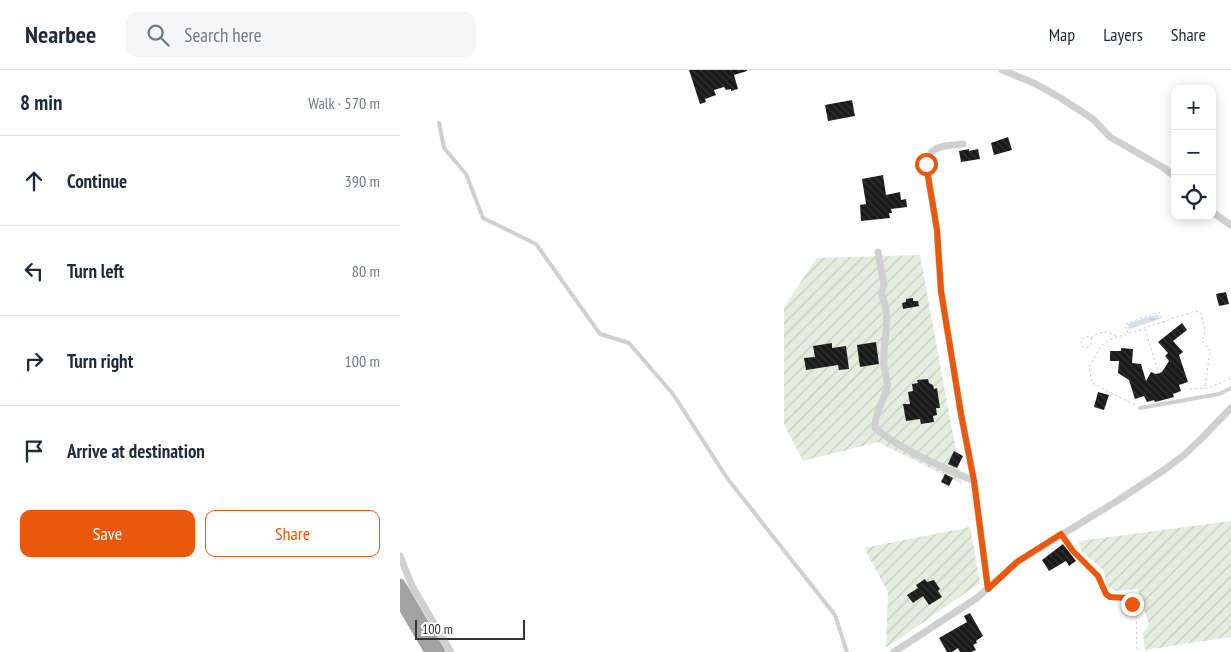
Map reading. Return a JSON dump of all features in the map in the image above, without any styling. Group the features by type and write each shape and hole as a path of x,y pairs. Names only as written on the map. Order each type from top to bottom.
{"highway":[{"path":"400,584 440,652"},
{"path":"400,601 430,652"}],"street":[{"path":"1002,70 1034,83 1059,97 1093,119 1110,137 1121,145 1164,168 1173,175"},
{"path":"962,144 936,147 928,155 926,164 937,230 941,291 974,481 988,589"},
{"path":"1216,215 1231,225"},
{"path":"878,252 884,285 881,293 886,302 888,323 884,339 884,365 888,386 875,417 875,428 886,437 938,465 974,481"},
{"path":"894,652 988,589 1017,562 1117,501 1184,455 1231,408"},
{"path":"400,556 412,586 451,652"}],"lane":[{"path":"439,123 444,148 466,174 483,218 536,244 600,334 629,344 673,394 727,478 835,615 847,652"},
{"path":"1140,408 1219,394 1231,390"}],"path":[{"path":"1140,408 1091,381 1090,364 1103,344 1195,311 1202,313 1205,331 1202,341 1210,350 1205,389"},
{"path":"1128,334 1124,324 1160,312 1163,323"},
{"path":"1144,329 1159,374"},
{"path":"1091,338 1090,346 1086,348 1082,346 1083,338 1087,336 1091,338 1099,333 1112,333 1118,338"},
{"path":"1190,390 1205,389 1231,378"},
{"path":"1061,534 1073,551 1098,576 1106,594 1110,597 1126,598 1132,604 1136,612 1138,652"}],"shaded area":[{"path":"920,255 962,484 878,442 803,461 784,424 784,307 817,258"},
{"path":"1231,521 1231,637 1145,650 1143,633 1149,625 1138,589 1116,591 1106,585 1104,570 1082,552 1079,541"},
{"path":"970,527 980,583 886,648 888,592 864,548"}],"water":[{"path":"1158,314 1160,319 1129,329 1127,324"}],"building":[{"path":"689,70 747,71 734,75 738,89 731,91 731,89 726,90 724,87 714,90 716,95 705,99 706,102 700,104"},
{"path":"852,100 855,116 828,121 825,105"},
{"path":"1008,137 1012,150 994,155 991,143"},
{"path":"969,149 969,151 978,149 980,159 961,162 959,151"},
{"path":"883,175 886,195 900,192 901,200 906,199 907,207 891,209 892,213 889,213 890,218 861,221 860,205 866,204 862,179"},
{"path":"1226,292 1229,304 1219,306 1216,294"},
{"path":"913,298 913,301 918,301 919,306 903,309 902,303 906,302 906,299"},
{"path":"1182,323 1187,330 1173,341 1183,352 1179,355 1188,382 1179,385 1181,391 1173,394 1174,397 1155,402 1154,400 1147,402 1144,396 1135,399 1129,380 1118,373 1119,361 1110,361 1110,351 1121,351 1121,348 1133,349 1132,363 1141,364 1146,381 1151,372 1156,374 1162,372 1169,361 1165,356 1168,353 1158,342"},
{"path":"876,342 879,364 860,367 857,345"},
{"path":"832,343 832,348 846,346 849,369 839,370 838,365 806,370 804,358 815,357 813,346"},
{"path":"928,379 934,389 937,388 940,408 936,408 937,415 933,416 934,422 921,424 920,419 906,421 903,404 910,404 908,392 913,391 912,384 918,383 917,380"},
{"path":"1098,392 1109,395 1104,410 1094,407"},
{"path":"954,451 963,456 957,468 948,464"},
{"path":"945,474 953,478 949,486 941,482"},
{"path":"1063,544 1076,561 1069,566 1066,561 1049,571 1042,560"},
{"path":"925,579 927,582 934,580 940,589 938,591 942,597 929,605 923,596 913,603 907,595 918,588 916,585"},
{"path":"970,613 983,636 973,645 976,650 960,652 958,648 952,652 947,652 939,638 967,622 964,616"}],"route":[{"path":"926,164 937,230 941,291 974,481 988,589 1017,562 1061,534 1073,551 1098,576 1103,591 1106,594 1110,597 1126,598 1132,604"}]}
